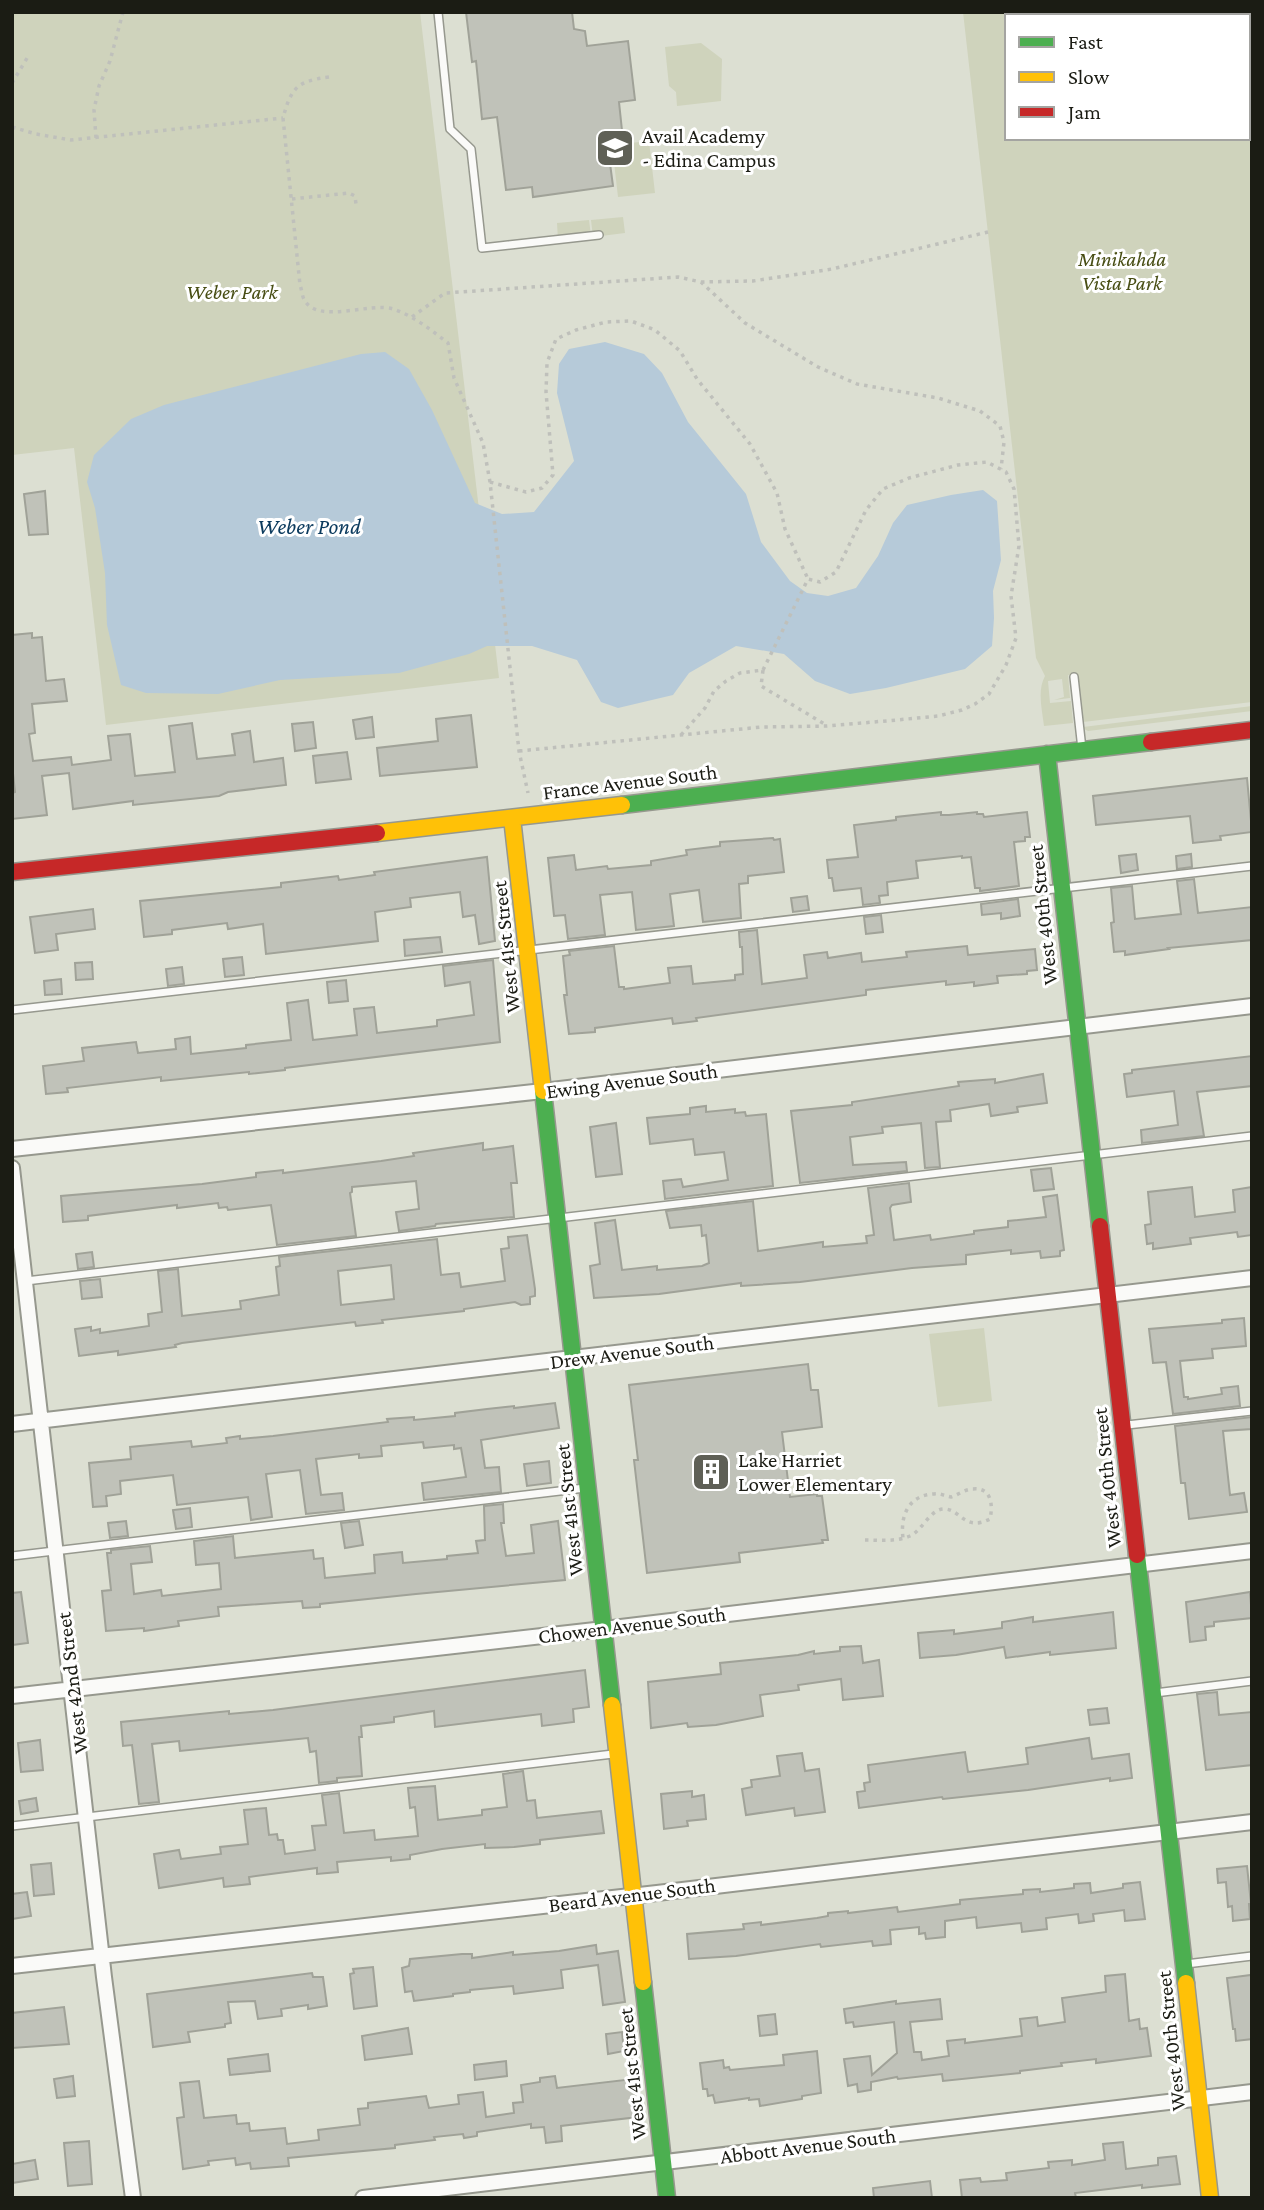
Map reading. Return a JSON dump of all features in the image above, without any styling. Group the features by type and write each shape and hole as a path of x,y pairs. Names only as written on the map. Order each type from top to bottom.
{"street":[{"name":"France Avenue South","path":"12,872 512,818 1252,730"},
{"name":"West 40th Street","path":"1047,754 1210,2198"},
{"name":"West 41st Street","path":"512,818 667,2198"},
{"name":"Ewing Avenue South","path":"12,1149 543,1091 1252,1006"},
{"name":"West 42nd Street","path":"12,1168 102,1955 134,2198"},
{"name":"Drew Avenue South","path":"12,1424 1252,1278"},
{"name":"Chowen Avenue South","path":"12,1696 604,1629 1252,1551"},
{"name":"Beard Avenue South","path":"12,1966 634,1896 1252,1822"},
{"name":"Abbott Avenue South","path":"363,2198 1252,2092"}],"lane":[{"path":"438,12 450,129 471,149 482,248 599,235"},
{"path":"1073,677 1082,750"},
{"path":"12,1010 1252,866"},
{"path":"26,1281 1252,1136"},
{"path":"1122,1426 1252,1410"},
{"path":"12,1556 588,1488"},
{"path":"1152,1693 1252,1681"},
{"path":"12,1826 618,1753"},
{"path":"1183,1965 1252,1956"}],"path":[{"path":"96,138 94,110 99,86 110,61 123,12"},
{"path":"12,83 29,55"},
{"path":"329,77 304,82 289,96 283,118 300,285 304,301 313,309 327,312 376,307 391,309 412,317 448,343 454,378 483,443 490,482 519,751 528,793"},
{"path":"12,127 71,140 283,118"},
{"path":"292,200 349,193 355,196 356,204"},
{"path":"412,317 445,293 678,277 701,282 753,281 832,269 988,232"},
{"path":"701,282 745,323 818,367 857,384 937,398 980,411 1000,426 1004,442 1001,469"},
{"path":"490,482 526,492 542,488 553,475 546,382 547,363 556,339 606,322 631,321 655,330 680,351 697,379 750,444 777,493 785,529 808,579"},
{"path":"519,751 762,727 827,726 938,716 962,710 989,694 1006,665 1016,638 1011,596 1019,545 1014,489 1006,472 987,462 940,468 883,489 866,510 836,572 820,582 808,579"},
{"path":"808,579 763,670 761,686 827,726"},
{"path":"681,735 705,708 714,691 726,681 740,673 763,670"},
{"path":"865,1540 894,1540 903,1538 911,1535 936,1511 942,1509 968,1522 981,1523 990,1519 991,1500 988,1494 980,1489 971,1488 951,1497 939,1493 916,1498 909,1504 905,1514 903,1538"}],"green space":[{"name":"Weber Park","path":"12,12 420,12 499,678 106,725 74,448 12,455"},
{"name":"Minikahda Vista Park","path":"963,12 1252,12 1252,702 1083,722 1077,675 1068,675 1070,698 1054,700 1064,697 1062,679 1048,681 1050,703 1071,701 1073,723 1044,726 1041,694 1045,676 1036,658"},
{"path":"701,43 722,59 721,101 677,106 676,92 669,86 665,47"},
{"path":"649,141 655,193 618,197 612,145"},
{"path":"623,217 625,233 593,237 591,220"},
{"path":"589,220 591,236 558,240 557,223"},
{"path":"1252,706 1252,711 1088,731 1083,727"},
{"path":"984,1328 992,1401 938,1407 929,1334"}],"water":[{"name":"Weber Pond","path":"605,342 644,354 662,373 688,422 746,494 761,542 790,581 807,593 828,596 856,588 878,556 893,523 907,505 983,490 997,501 1001,560 993,591 992,646 965,669 850,694 815,681 784,654 736,646 689,673 673,695 618,708 601,702 577,660 532,646 487,646 469,654 399,673 280,680 218,694 146,693 121,685 107,625 105,573 95,508 87,482 94,455 131,419 164,405 361,354 385,352 409,369 432,410 475,503 502,514 534,512 574,461 557,393 559,364 569,349"}],"building":[{"path":"466,12 572,12 574,29 585,31 587,46 628,41 635,100 619,102 623,140 607,141 613,186 533,197 532,187 506,190 497,117 482,119 476,61 472,62"},
{"path":"45,491 48,534 29,535 24,494"},
{"path":"32,633 32,638 42,637 46,681 64,679 67,701 32,704 35,733 29,734 33,761 71,757 72,765 111,760 108,736 130,734 135,776 175,772 169,726 192,723 197,759 235,755 232,734 250,731 254,762 283,758 286,785 228,792 219,796 133,805 133,801 73,809 69,773 42,776 47,815 12,819 12,793 15,792 12,764 12,635"},
{"path":"471,715 477,767 380,776 377,748 438,741 436,719"},
{"path":"372,717 374,737 356,739 353,720"},
{"path":"313,722 316,748 295,751 292,724"},
{"path":"347,752 351,779 316,783 313,756"},
{"path":"1247,778 1252,832 1220,836 1221,840 1193,843 1190,816 1096,825 1093,796"},
{"path":"941,812 941,815 949,815 977,812 984,817 1027,812 1030,837 1025,837 1025,841 1014,842 1019,886 980,891 980,888 975,888 971,857 962,856 916,861 918,878 887,882 888,895 879,896 880,903 863,905 861,888 834,891 827,860 858,857 854,825"},
{"path":"780,839 784,872 748,876 748,883 739,884 741,918 703,922 699,890 670,894 674,926 636,930 632,892 600,895 605,935 568,939 565,915 554,916 548,858 574,855 576,870 607,866 608,869 651,865 651,861 687,855 686,850 720,846 720,842"},
{"path":"1136,854 1138,870 1121,873 1119,856"},
{"path":"1191,854 1192,867 1177,869 1176,856"},
{"path":"487,857 495,941 479,944 475,915 463,917 460,892 410,898 411,907 375,912 378,941 266,954 263,924 228,929 227,923 172,930 172,934 144,937 140,901 281,887 281,883 338,876 339,880 375,875 374,872"},
{"path":"1194,879 1198,913 1252,907 1252,940 1125,955 1125,951 1114,952 1111,888 1132,886 1135,919 1181,914 1177,881"},
{"path":"807,896 809,910 793,912 791,898"},
{"path":"1018,899 1020,916 1001,919 1001,913 982,915 981,904"},
{"path":"93,909 95,929 56,934 58,950 35,953 30,917"},
{"path":"881,915 883,932 866,934 864,917"},
{"path":"757,930 762,984 807,978 804,955 827,952 828,958 861,953 862,962 907,957 906,952 967,946 968,955 1035,949 1037,970 1027,971 1027,974 997,976 998,983 946,985 946,981 866,990 866,995 696,1018 697,1021 673,1024 672,1018 569,1034 563,956 570,955 569,951 614,946 619,987 624,989 670,983 668,968 691,966 693,984 735,980 735,975 743,974 739,932"},
{"path":"440,937 442,952 405,956 404,940"},
{"path":"242,957 244,975 225,977 223,959"},
{"path":"493,960 500,1042 249,1074 161,1081 161,1077 67,1088 68,1092 46,1094 43,1066 84,1061 82,1048 136,1042 138,1053 176,1049 175,1039 190,1037 191,1054 291,1040 287,1003 308,1000 313,1040 357,1035 354,1009 374,1007 377,1033 437,1026 437,1020 474,1015 470,982 445,986 443,966"},
{"path":"92,962 93,979 76,980 75,963"},
{"path":"182,967 184,984 168,986 166,969"},
{"path":"61,979 62,994 45,995 44,981"},
{"path":"346,980 348,1001 329,1003 327,982"},
{"path":"1252,1056 1252,1086 1197,1092 1204,1136 1142,1143 1141,1130 1178,1125 1174,1091 1127,1097 1124,1074 1132,1073 1132,1070"},
{"path":"1043,1074 1047,1103 1017,1107 1018,1112 991,1116 989,1104 950,1110 951,1121 936,1122 940,1167 925,1168 921,1123 882,1127 883,1133 850,1137 853,1165 906,1162 907,1171 800,1183 791,1111 852,1105 852,1102 959,1086 958,1082 995,1079 995,1083"},
{"path":"706,1106 706,1112 735,1109 735,1113 745,1112 746,1116 766,1114 773,1186 665,1199 663,1181 681,1179 683,1187 728,1180 724,1152 695,1155 693,1139 650,1144 647,1118 690,1114 690,1108"},
{"path":"616,1123 622,1174 596,1177 590,1127"},
{"path":"483,1143 483,1150 513,1146 517,1183 511,1183 514,1217 436,1224 399,1231 396,1212 419,1209 416,1181 352,1187 350,1193 356,1236 277,1245 271,1205 228,1210 227,1207 219,1208 218,1203 177,1208 177,1205 88,1216 88,1220 63,1222 61,1196 202,1184 256,1177 256,1173 283,1170 283,1173 381,1161 414,1156 413,1153"},
{"path":"1051,1168 1054,1189 1034,1191 1031,1170"},
{"path":"909,1183 911,1202 892,1205 890,1208 894,1240 930,1235 931,1240 974,1234 974,1231 1008,1227 1008,1221 1046,1217 1043,1197 1057,1195 1064,1250 1060,1251 1060,1256 1041,1258 1040,1251 1011,1254 1011,1250 966,1255 966,1264 800,1282 741,1286 741,1283 659,1294 594,1298 590,1266 600,1264 595,1223 615,1220 622,1270 657,1266 657,1270 702,1266 709,1263 706,1235 702,1236 701,1225 670,1228 666,1211 753,1201 758,1251 823,1242 823,1247 867,1243 866,1236 874,1235 868,1188"},
{"path":"1192,1187 1195,1217 1235,1212 1233,1190 1252,1187 1252,1235 1238,1237 1237,1232 1190,1238 1191,1244 1153,1249 1153,1243 1147,1244 1145,1225 1151,1224 1148,1192"},
{"path":"527,1235 535,1289 535,1296 530,1297 530,1304 521,1305 515,1302 382,1320 383,1323 356,1326 355,1322 182,1343 175,1345 176,1347 118,1355 118,1351 79,1356 75,1329 91,1327 91,1331 100,1329 100,1333 149,1326 148,1314 162,1312 158,1271 178,1269 182,1316 241,1309 240,1301 279,1295 276,1267 280,1266 279,1257 437,1239 441,1275 459,1273 461,1287 505,1281 501,1249 509,1248 508,1237","holes":["391,1265 394,1299 341,1305 338,1271"]},
{"path":"92,1252 94,1267 78,1269 76,1254"},
{"path":"100,1279 102,1297 82,1299 80,1281"},
{"path":"1244,1318 1246,1346 1212,1349 1213,1358 1180,1361 1184,1397 1188,1399 1222,1394 1221,1388 1238,1386 1240,1406 1173,1414 1166,1362 1153,1363 1149,1329 1222,1323 1222,1320"},
{"name":"Lake Harriet Lower Elementary","path":"808,1364 811,1390 818,1390 822,1427 782,1432 790,1497 817,1494 822,1496 828,1540 822,1540 823,1543 739,1553 740,1562 647,1573 634,1460 638,1460 629,1385"},
{"path":"555,1403 559,1428 481,1440 485,1468 499,1467 501,1492 424,1500 422,1483 466,1477 461,1448 454,1449 454,1445 424,1448 423,1442 381,1446 382,1456 359,1458 359,1454 316,1459 321,1495 342,1493 344,1510 306,1514 300,1470 266,1474 272,1517 251,1520 248,1497 177,1505 173,1475 120,1481 121,1494 106,1496 107,1506 93,1507 89,1463 131,1459 130,1447 191,1441 192,1447 227,1443 226,1438 240,1436 240,1439 273,1436 388,1422 387,1419 414,1417 414,1420 455,1416 455,1413 487,1409"},
{"path":"1252,1417 1252,1429 1223,1431 1230,1495 1244,1493 1247,1512 1189,1519 1185,1483 1181,1483 1175,1426"},
{"path":"549,1461 551,1483 527,1486 524,1464"},
{"path":"503,1504 504,1523 501,1523 506,1556 534,1553 531,1525 558,1521 565,1580 320,1604 320,1607 303,1608 302,1601 218,1607 219,1616 178,1621 179,1626 144,1631 144,1628 106,1631 102,1591 111,1590 107,1553 111,1553 111,1550 150,1546 152,1562 131,1564 134,1594 161,1590 162,1596 221,1589 219,1563 196,1565 194,1541 233,1536 235,1558 313,1550 314,1559 323,1558 325,1578 375,1573 374,1555 402,1552 403,1563 478,1553 476,1541 485,1540 484,1506"},
{"path":"190,1508 192,1527 176,1529 173,1510"},
{"path":"126,1521 128,1536 110,1538 108,1523"},
{"path":"359,1521 363,1545 345,1548 341,1523"},
{"path":"21,1592 28,1643 12,1645 12,1593"},
{"path":"1250,1592 1252,1618 1214,1622 1214,1626 1205,1627 1206,1640 1190,1642 1186,1602"},
{"path":"1113,1612 1116,1648 1006,1658 1004,1647 920,1658 918,1633 954,1630 954,1634 1002,1628 1002,1622 1033,1617 1033,1622"},
{"path":"861,1646 863,1663 879,1660 883,1696 843,1700 841,1679 798,1685 799,1690 760,1695 763,1716 716,1725 688,1727 687,1723 651,1728 648,1682 721,1674 720,1663 814,1651 814,1654 840,1651 840,1647"},
{"path":"585,1670 589,1707 573,1709 574,1722 542,1726 541,1714 435,1727 434,1711 394,1717 394,1722 361,1726 362,1737 359,1737 362,1776 337,1778 337,1781 319,1783 316,1751 310,1752 308,1738 180,1751 179,1741 152,1744 159,1802 139,1804 132,1745 123,1746 121,1722 229,1711 229,1714 273,1710"},
{"path":"1217,1692 1219,1715 1252,1712 1252,1765 1206,1770 1197,1694"},
{"path":"1107,1708 1109,1723 1090,1725 1088,1710"},
{"path":"1089,1738 1092,1759 1129,1754 1132,1778 1110,1781 1110,1778 1028,1790 942,1797 859,1808 857,1792 865,1791 864,1783 870,1782 868,1765 965,1752 968,1772 1028,1764 1026,1748"},
{"path":"40,1740 43,1770 21,1772 18,1743"},
{"path":"802,1753 805,1771 819,1769 825,1812 795,1816 794,1808 746,1815 742,1789 752,1787 751,1780 780,1776 777,1756"},
{"path":"523,1771 527,1801 535,1800 537,1818 601,1811 604,1833 540,1840 540,1844 514,1847 485,1848 485,1844 442,1849 410,1855 410,1859 391,1861 391,1857 337,1862 338,1872 317,1874 317,1868 249,1877 250,1884 224,1887 223,1878 159,1888 154,1854 179,1850 181,1859 221,1854 220,1847 248,1844 244,1810 266,1808 269,1835 277,1834 278,1840 283,1840 285,1854 315,1850 312,1826 326,1825 322,1795 339,1793 344,1833 374,1830 375,1840 418,1836 415,1807 410,1808 408,1788 435,1786 438,1820 482,1815 482,1810 507,1807 503,1774"},
{"path":"692,1791 692,1797 704,1795 706,1819 687,1821 688,1826 664,1829 661,1794"},
{"path":"36,1798 38,1811 21,1814 19,1801"},
{"path":"51,1863 54,1894 34,1896 31,1865"},
{"path":"1247,1866 1250,1919 1233,1921 1232,1906 1228,1907 1226,1882 1218,1883 1217,1869"},
{"path":"1140,1882 1145,1919 1125,1921 1124,1910 1093,1914 1094,1921 1079,1923 1078,1914 1046,1918 1047,1929 1022,1932 1021,1923 977,1928 976,1917 945,1921 945,1937 926,1939 925,1933 919,1934 919,1927 890,1930 891,1944 873,1946 872,1941 821,1947 820,1944 736,1956 689,1959 687,1934 744,1929 743,1924 761,1922 761,1925 817,1918 828,1916 828,1913 897,1907 898,1912 960,1904 960,1900 1023,1894 1023,1890 1040,1889 1040,1892 1074,1888 1074,1884 1090,1883 1091,1893 1123,1888 1123,1884"},
{"path":"27,1892 31,1916 12,1919 12,1894"},
{"path":"596,1945 597,1954 618,1951 625,2002 603,2005 598,1965 561,1970 563,1988 514,1994 513,1986 470,1990 453,1996 414,2001 412,1991 405,1992 402,1968 409,1966 410,1959 462,1954 472,1954 472,1958 513,1952 513,1955"},
{"path":"373,1967 377,2006 354,2009 350,1974 354,1973 353,1969"},
{"path":"312,1973 313,1977 323,1977 327,2006 308,2009 308,2005 281,2009 282,2016 258,2019 255,2001 228,2002 231,2023 225,2024 225,2027 188,2032 190,2042 153,2047 147,1994"},
{"path":"1125,1974 1129,2021 1139,2019 1140,2029 1147,2028 1151,2056 1096,2063 1096,2059 1061,2063 1062,2066 1020,2073 943,2081 942,2074 897,2077 871,2082 871,2090 858,2092 857,2084 848,2086 844,2059 870,2056 872,2075 897,2053 894,2022 854,2027 853,2022 846,2023 844,2009 896,2001 896,2004 940,1999 942,2019 910,2022 914,2052 921,2052 922,2060 949,2056 947,2041 965,2039 965,2043 1022,2036 1020,2019 1037,2017 1038,2026 1065,2022 1062,1998 1106,1992 1105,1976"},
{"path":"1251,1975 1252,2039 1236,2041 1227,1978"},
{"path":"64,2007 69,2044 12,2048 12,2013"},
{"path":"775,2014 777,2034 760,2036 758,2016"},
{"path":"408,2028 412,2054 365,2060 362,2036"},
{"path":"622,2032 624,2051 608,2054 606,2034"},
{"path":"817,2051 821,2093 760,2106 759,2099 749,2098 715,2103 713,2095 708,2096 707,2089 703,2089 700,2063 723,2060 724,2068 729,2067 730,2070 784,2065 783,2055"},
{"path":"268,2054 270,2071 230,2075 228,2059"},
{"path":"506,2061 507,2076 475,2080 474,2065"},
{"path":"73,2076 75,2096 57,2098 54,2079"},
{"path":"555,2076 557,2088 633,2079 638,2117 561,2126 562,2141 546,2143 544,2127 531,2128 531,2124 477,2132 477,2136 464,2138 463,2134 434,2137 435,2140 395,2145 395,2148 288,2158 289,2166 251,2169 250,2163 236,2165 235,2158 208,2161 209,2165 183,2169 177,2118 184,2117 180,2083 199,2081 204,2118 236,2115 237,2124 249,2123 250,2131 285,2128 287,2144 319,2140 318,2130 360,2125 358,2109 368,2108 368,2103 426,2096 429,2108 459,2104 458,2095 483,2092 486,2117 514,2113 513,2103 523,2102 521,2085"},
{"path":"89,2141 92,2184 68,2186 64,2143"},
{"path":"1123,2142 1126,2169 1158,2165 1158,2158 1176,2156 1180,2184 1142,2188 1142,2185 1075,2193 1076,2198 962,2198 960,2180 1007,2180 1006,2173 1049,2168 1048,2162 1072,2160 1072,2165 1105,2160 1103,2144"},
{"path":"35,2160 38,2179 12,2183 12,2164"},
{"path":"930,2181 932,2198 874,2198 873,2188"}],"traffic: fast":[{"path":"622,805 1151,742"},
{"path":"1047,754 1100,1226"},
{"path":"543,1091 612,1705"},
{"path":"1137,1555 1186,1983"},
{"path":"643,1982 667,2198"}],"traffic: slow":[{"path":"377,833 622,805"},
{"path":"512,818 543,1091"},
{"path":"612,1705 643,1982"},
{"path":"1186,1983 1210,2198"}],"traffic: jam":[{"path":"1151,742 1252,730"},
{"path":"12,872 377,833"},
{"path":"1100,1226 1137,1555"}],"place":[{"name":"Avail Academy - Edina Campus","path":"615,148"},
{"name":"Lake Harriet Lower Elementary","path":"711,1472"}]}
